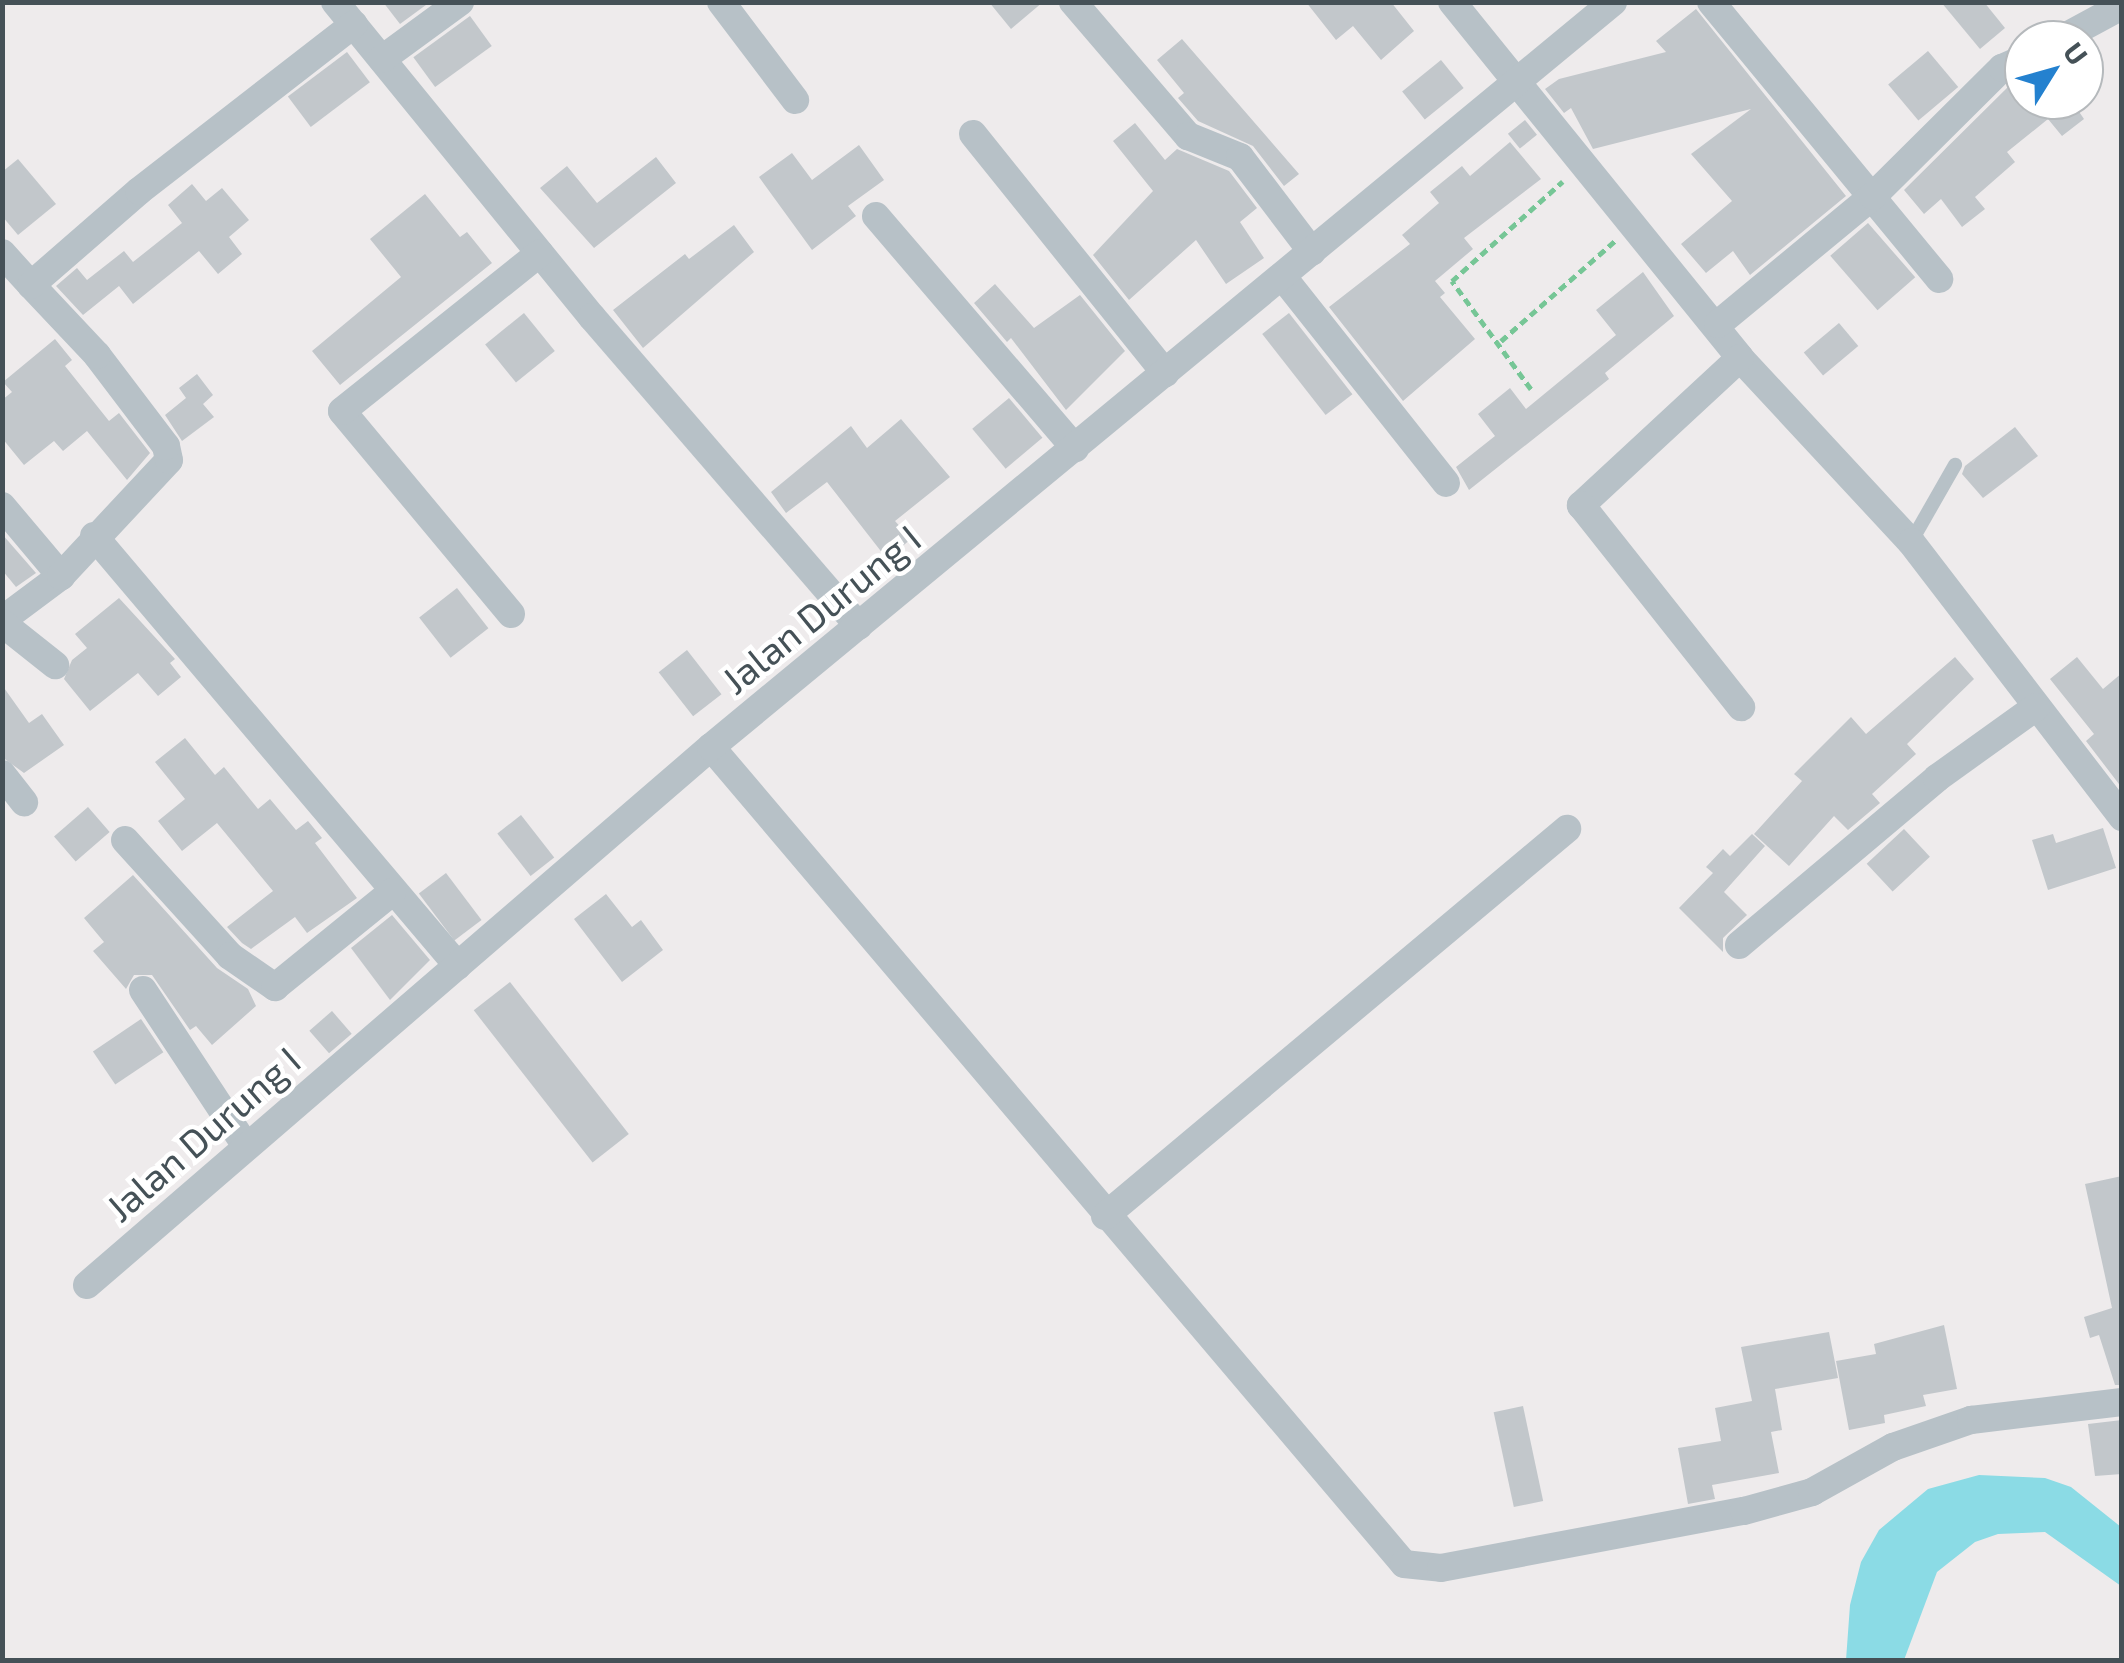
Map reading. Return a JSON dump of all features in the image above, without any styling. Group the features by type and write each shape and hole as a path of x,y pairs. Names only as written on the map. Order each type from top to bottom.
{"street":[{"path":"335,2 540,253 860,626"},
{"path":"382,60 460,2"},
{"path":"721,2 796,100"},
{"path":"1073,2 1188,136 1240,157 1312,252"},
{"path":"1452,2 1718,324 1740,358 1912,542 2122,817"},
{"name":"Jalan Durung I","path":"87,1285 711,748 1612,2"},
{"path":"1711,2 1939,280"},
{"path":"2096,20 2122,6"},
{"path":"31,285 139,191 354,24"},
{"path":"1718,324 1873,196 2004,67"},
{"path":"972,134 1165,373"},
{"path":"876,216 1075,448"},
{"path":"2,253 97,355 169,452 169,460 60,576 2,621 55,665"},
{"path":"511,614 342,411 540,253"},
{"path":"1282,276 1446,483"},
{"path":"1740,358 1581,505 1741,707"},
{"path":"2,506 60,576"},
{"path":"94,536 458,966"},
{"path":"1738,944 1937,778 2036,706"},
{"path":"711,748 1390,1555 1420,1570 1744,1510 1812,1492 1893,1447 1971,1420 2122,1402"},
{"path":"2,774 24,802"},
{"path":"1105,1216 1567,829"},
{"path":"125,840 230,956 276,987 392,892"},
{"path":"143,990 246,1146"}],"lane":[{"path":"1912,542 1955,465"}],"path":[{"path":"1530,389 1504,354 1502,342 1453,285 1454,277 1584,163"},
{"path":"1502,342 1635,223"}],"water":[{"path":"1979,1475 2045,1478 2071,1487 2121,1527 2121,1586 2045,1532 1998,1534 1975,1542 1937,1572 1904,1660 1846,1660 1850,1605 1861,1562 1879,1530 1928,1489"}],"building":[{"path":"383,2 430,2 400,24"},
{"path":"989,2 1043,2 1011,29"},
{"path":"1306,2 1391,2 1414,31 1381,60 1353,26 1336,40"},
{"path":"1941,2 1984,2 2004,29 1980,49"},
{"path":"1696,9 1846,196 1750,275 1733,251 1706,273 1681,244 1732,201 1691,154 1751,109 1593,149 1571,108 1564,113 1545,89 1559,79 1666,52 1656,41"},
{"path":"470,16 492,46 435,87 413,57"},
{"path":"1182,39 1299,174 1284,186 1253,146 1198,121 1178,98 1184,93 1157,60"},
{"path":"1928,51 1958,87 1918,120 1888,84"},
{"path":"347,52 370,82 311,127 288,97"},
{"path":"1441,60 1464,88 1425,119 1402,91"},
{"path":"2004,91 2004,120 2047,120 2007,152 2015,162 1975,197 1985,209 1962,227 1941,199 1924,214 1904,190"},
{"path":"1525,120 1537,135 1520,149 1508,134"},
{"path":"2049,120 2083,120 2062,136"},
{"path":"1135,123 1165,160 1177,149 1229,171 1257,208 1240,222 1264,258 1226,284 1196,240 1129,300 1093,255 1153,191 1113,141"},
{"path":"1510,142 1541,179 1464,238 1473,249 1435,281 1445,293 1440,297 1475,339 1403,401 1329,307 1410,244 1402,235 1439,203 1430,192 1462,166 1470,176"},
{"path":"859,145 884,180 848,206 856,216 812,250 759,177 792,153 812,180"},
{"path":"656,157 676,183 594,248 540,188 567,166 597,203"},
{"path":"18,159 56,204 18,235 2,216 2,172"},
{"path":"192,184 206,201 222,188 249,220 229,237 242,254 218,274 199,251 133,304 119,286 83,315 56,286 77,268 87,280 124,251 133,262 182,223 168,205"},
{"path":"425,194 460,237 467,232 492,263 340,385 312,351 401,277 370,239"},
{"path":"1868,223 1915,277 1878,310 1830,256"},
{"path":"734,225 754,252 643,348 613,310 685,254 689,259"},
{"path":"1643,272 1674,316 1605,373 1609,379 1469,490 1456,467 1495,436 1478,414 1510,388 1526,409 1616,335 1596,310"},
{"path":"995,284 1034,328 1080,295 1125,351 1066,410 1011,338 1007,342 974,303"},
{"path":"524,313 555,351 516,383 485,344"},
{"path":"1289,313 1352,394 1326,415 1262,334"},
{"path":"1839,323 1858,346 1823,376 1804,353"},
{"path":"55,339 72,360 65,366 109,421 119,413 150,453 127,480 87,431 63,451 54,441 24,465 2,438 2,400 12,392 3,382"},
{"path":"197,374 213,395 203,404 214,417 182,441 165,415 186,398 179,388"},
{"path":"1009,398 1042,438 1006,469 972,429"},
{"path":"901,419 950,477 895,521 911,539 887,559 827,482 786,513 771,492 851,426 867,448"},
{"path":"2015,427 2038,456 1983,498 1962,474 1965,466"},
{"path":"2,534 36,573 16,587 2,570"},
{"path":"457,588 488,628 451,658 419,618"},
{"path":"119,598 175,659 170,663 181,677 158,696 138,673 90,711 64,679 72,660 87,648 75,634"},
{"path":"687,650 721,694 693,716 659,672"},
{"path":"1955,657 1974,679 1907,744 1916,754 1872,794 1880,803 1848,830 1834,816 1789,866 1754,834 1802,781 1794,774 1851,717 1866,734"},
{"path":"2077,657 2103,689 2122,673 2122,788 2086,741 2094,734 2050,679"},
{"path":"2,685 29,723 42,714 64,745 24,773 2,757"},
{"path":"185,738 215,775 224,767 258,809 270,799 296,830 308,821 322,838 315,843 357,898 307,933 295,917 251,949 242,943 227,927 273,891 217,823 182,851 158,821 185,799 155,762"},
{"path":"88,807 110,832 76,861 54,837"},
{"path":"521,815 554,858 531,876 497,833"},
{"path":"2103,828 2116,868 2048,890 2032,840 2053,834 2056,843"},
{"path":"1904,829 1930,857 1893,892 1867,864"},
{"path":"1752,834 1765,846 1724,892 1747,915 1723,938 1723,952 1679,908 1713,873 1706,867 1723,849 1730,856"},
{"path":"446,873 482,920 454,941 419,893"},
{"path":"133,875 217,968 248,989 256,1006 212,1045 196,1026 190,1030 152,975 134,975 126,989 93,951 104,942 84,918"},
{"path":"606,894 632,927 641,920 663,950 622,982 574,919"},
{"path":"392,915 430,960 390,1000 351,948"},
{"path":"510,982 629,1134 593,1162 474,1010"},
{"path":"332,1011 352,1034 329,1053 309,1031"},
{"path":"141,1019 163,1052 115,1085 93,1051"},
{"path":"2122,1176 2122,1385 2115,1385 2099,1335 2090,1338 2084,1317 2112,1308 2085,1184"},
{"path":"1944,1325 1957,1389 1923,1395 1926,1406 1884,1415 1885,1423 1849,1430 1836,1361 1876,1354 1874,1344"},
{"path":"1829,1332 1838,1378 1775,1389 1782,1430 1771,1432 1779,1473 1712,1485 1715,1499 1688,1504 1678,1448 1721,1441 1715,1408 1752,1401 1741,1347"},
{"path":"1523,1406 1543,1501 1514,1507 1494,1412"},
{"path":"2122,1420 2122,1474 2095,1476 2088,1424"}]}
